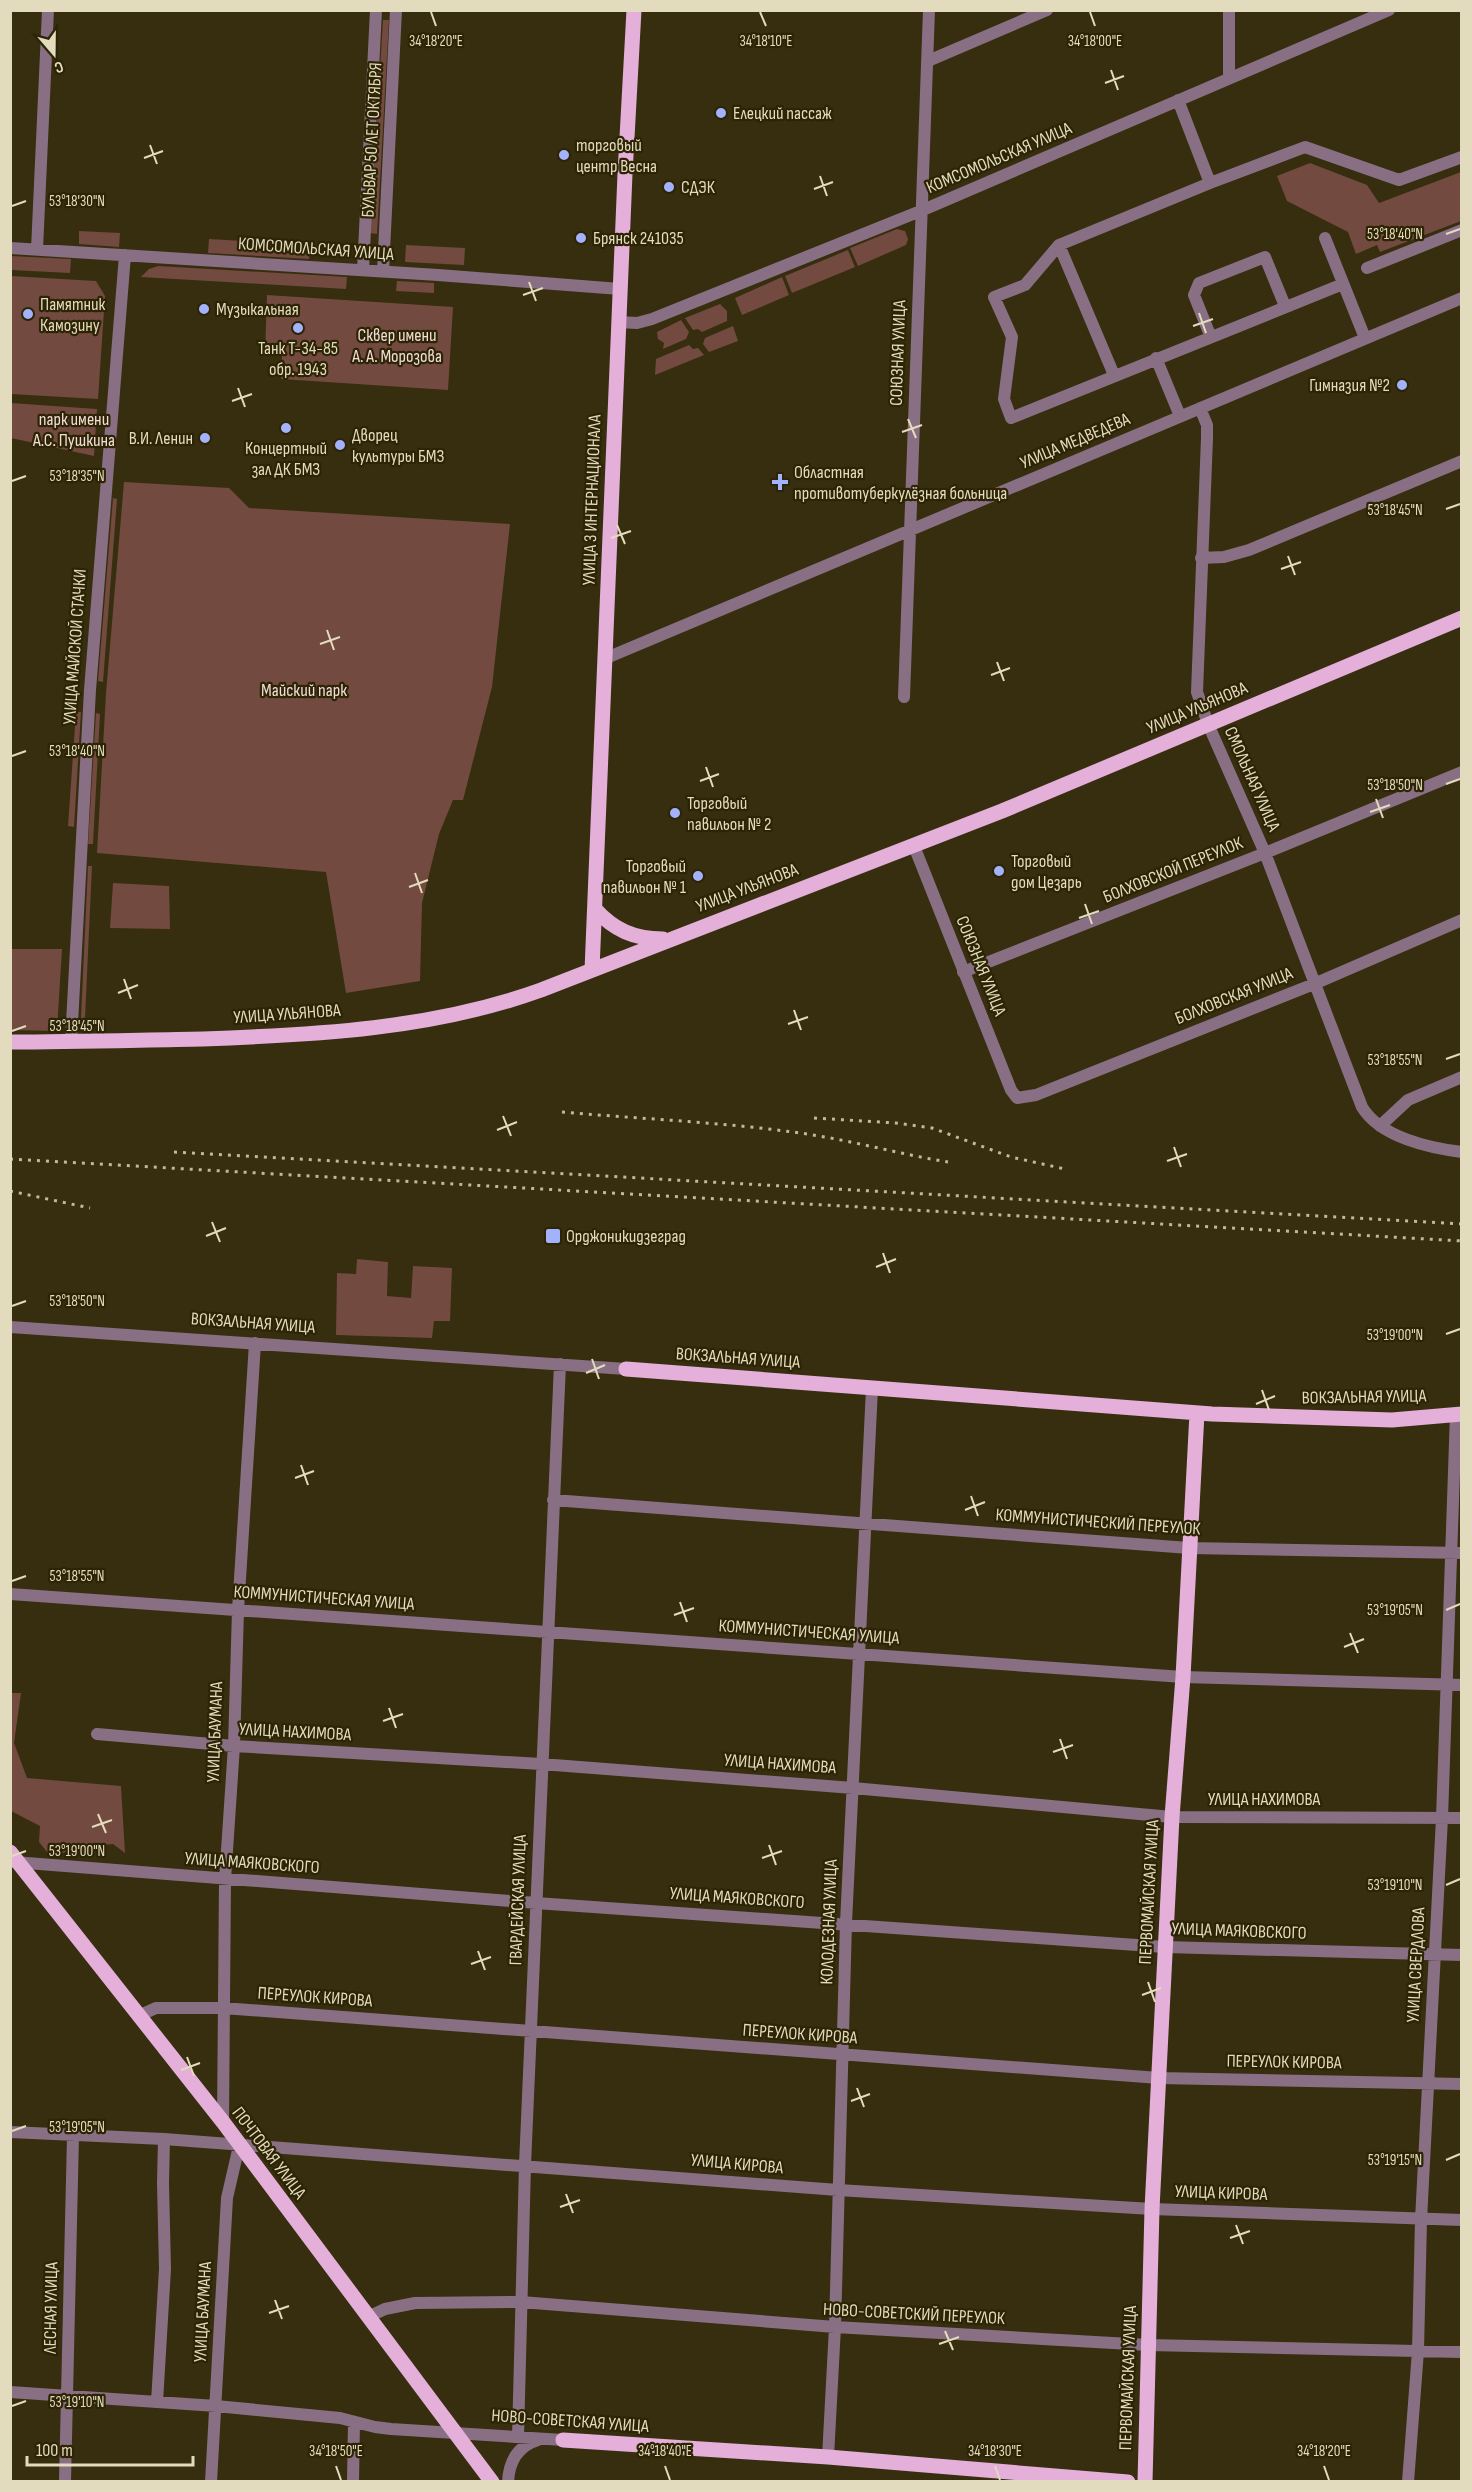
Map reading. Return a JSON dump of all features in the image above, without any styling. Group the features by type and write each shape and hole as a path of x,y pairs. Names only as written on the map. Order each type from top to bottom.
{"main road":[{"name":"УЛИЦА 3 ИНТЕРНАЦИОНАЛА","path":"592,970 634,10"},
{"name":"УЛИЦА УЛЬЯНОВА","path":"10,1042 270,1037 399,1025 482,1008 532,993 914,846 1461,618"},
{"path":"595,909 624,932 649,939 669,939"},
{"name":"ВОКЗАЛЬНАЯ УЛИЦА","path":"626,1369 1197,1413 1348,1420 1392,1420 1459,1414"},
{"name":"ПЕРВОМАЙСКАЯ УЛИЦА","path":"1145,2481 1152,2209 1172,1816 1183,1677 1197,1413"},
{"name":"ПОЧТОВАЯ УЛИЦА","path":"13,1859 223,2122 492,2481"},
{"name":"НОВО-СОВЕТСКАЯ УЛИЦА","path":"563,2440 828,2457 1128,2481"}],"street":[{"path":"37,249 48,10"},
{"path":"363,270 376,10"},
{"name":"БУЛЬВАР 50 ЛЕТ ОКТЯБРЯ","path":"383,271 396,10"},
{"name":"СОЮЗНАЯ УЛИЦА","path":"904,697 929,10"},
{"path":"928,61 1047,10"},
{"path":"1229,10 1229,78"},
{"name":"КОМСОМОЛЬСКАЯ УЛИЦА","path":"619,322 637,323 652,319 923,210 1389,10"},
{"path":"1178,100 1210,183"},
{"path":"1343,284 1011,418 1004,399 1012,337 994,297 1025,285 1059,245 1305,147 1399,180 1461,157"},
{"path":"1367,268 1461,230"},
{"path":"1324,238 1365,338"},
{"path":"1059,245 1114,375"},
{"name":"КОМСОМОЛЬСКАЯ УЛИЦА","path":"10,248 383,271 620,289"},
{"name":"УЛИЦА МАЙСКОЙ СТАЧКИ","path":"71,1042 90,690 125,255"},
{"path":"1210,336 1194,295 1199,283 1265,257 1286,306"},
{"name":"УЛИЦА МЕДВЕДЕВА","path":"604,659 1461,298"},
{"path":"1156,358 1180,416"},
{"name":"СМОЛЬНАЯ УЛИЦА","path":"1200,408 1207,425 1207,438 1197,692 1208,724 1265,853 1358,1101 1365,1113 1380,1125"},
{"path":"1202,558 1235,555 1249,550 1461,461"},
{"name":"БОЛХОВСКОЙ ПЕРЕУЛОК","path":"963,972 1265,853 1461,772"},
{"name":"СОЮЗНАЯ УЛИЦА","path":"914,846 1011,1090 1017,1098"},
{"name":"БОЛХОВСКАЯ УЛИЦА","path":"1017,1098 1047,1090 1314,984 1461,920"},
{"path":"1461,1077 1408,1100 1380,1125 1427,1145 1461,1152"},
{"name":"ВОКЗАЛЬНАЯ УЛИЦА","path":"10,1327 626,1369"},
{"name":"УЛИЦА БАУМАНА","path":"223,2122 225,1880 234,1746 238,1610 255,1343"},
{"name":"ГВАРДЕЙСКАЯ УЛИЦА","path":"519,2438 525,2165 560,1364"},
{"name":"КОЛОДЕЗНАЯ УЛИЦА","path":"828,2457 835,2327 846,1923 872,1388"},
{"name":"УЛИЦА СВЕРДЛОВА","path":"1408,2481 1418,2351 1421,2220 1442,1818 1446,1685 1456,1553 1459,1414"},
{"name":"КОММУНИСТИЧЕСКИЙ ПЕРЕУЛОК","path":"553,1500 1189,1548 1456,1553"},
{"name":"КОММУНИСТИЧЕСКАЯ УЛИЦА","path":"10,1594 1183,1677 1461,1685"},
{"name":"УЛИЦА НАХИМОВА","path":"97,1734 234,1746 541,1764 1172,1816 1461,1818"},
{"name":"УЛИЦА МАЯКОВСКОГО","path":"13,1859 225,1880 1165,1947 1461,1955"},
{"name":"ПЕРЕУЛОК КИРОВА","path":"138,2016 156,2008 223,2008 1159,2078 1461,2084"},
{"name":"УЛИЦА КИРОВА","path":"10,2132 164,2139 838,2190 1152,2209 1461,2220"},
{"name":"ЛЕСНАЯ УЛИЦА","path":"64,2481 74,2136"},
{"path":"157,2402 165,2269 164,2139"},
{"name":"УЛИЦА БАУМАНА","path":"211,2481 227,2198 239,2146"},
{"name":"НОВО-СОВЕТСКИЙ ПЕРЕУЛОК","path":"368,2317 385,2308 415,2302 521,2302 835,2327 1148,2345 1461,2352"},
{"name":"НОВО-СОВЕТСКАЯ УЛИЦА","path":"10,2392 216,2406 340,2418 375,2427 563,2440"},
{"path":"353,2481 354,2422"},
{"path":"508,2481 515,2455 531,2442 542,2439"}],"green space":[{"path":"383,20 389,20 377,234 370,233"},
{"path":"1310,163 1367,185 1379,203 1461,172 1461,221 1380,252 1377,245 1356,254 1348,232 1287,201 1277,176"},
{"path":"897,229 905,231 908,239 906,245 858,266 850,248"},
{"path":"79,231 120,233 119,247 79,244"},
{"path":"209,239 310,245 309,259 208,253"},
{"path":"406,245 465,248 464,265 405,262"},
{"path":"848,250 855,267 792,293 785,276"},
{"path":"11,256 71,259 70,273 11,270"},
{"path":"158,266 347,277 346,289 141,277 149,269"},
{"path":"11,276 96,281 105,296 98,399 11,394"},
{"path":"782,277 789,295 742,315 735,298"},
{"path":"397,281 434,283 434,293 396,291"},
{"name":"Сквер имени А. А. Морозова","path":"267,295 453,307 448,390 281,379 282,356 265,354"},
{"path":"720,304 727,311 727,321 702,332 698,329 693,330 685,318"},
{"path":"681,320 689,332 686,339 663,349 664,343 658,339 657,332"},
{"path":"733,326 738,341 709,352 703,344 705,338"},
{"path":"689,345 693,349 698,348 704,355 655,375 656,359"},
{"name":"парк имени А.С. Пушкина","path":"11,403 97,409 94,456 11,438"},
{"name":"Майский парк","path":"124,482 229,488 249,508 510,524 492,687 463,800 453,800 439,834 422,903 420,981 346,993 326,872 97,853 106,693"},
{"path":"113,498 117,499 103,682 98,681"},
{"path":"76,712 81,712 74,827 68,826"},
{"path":"96,713 100,714 93,844 88,844"},
{"path":"88,866 92,866 85,1018 81,1018"},
{"path":"113,883 169,886 170,929 110,928"},
{"path":"11,949 62,949 57,1031 11,1030"},
{"path":"357,1259 388,1262 387,1296 411,1298 413,1266 452,1268 450,1321 434,1321 432,1338 336,1335 337,1273 356,1274"},
{"path":"10,1693 21,1693 14,1743 27,1778 121,1786 125,1853 113,1844 80,1847 51,1857 39,1842 40,1826 11,1811"}],"railway":[{"path":"562,1112 771,1129 837,1139 948,1162"},
{"path":"814,1118 896,1123 932,1128 1011,1157 1065,1169"},
{"path":"174,1152 1462,1224"},
{"path":"10,1159 1462,1241"},
{"path":"10,1191 90,1208"}],"place":[{"name":"Елецкий пассаж","path":"721,113"},
{"name":"торговый центр Весна","path":"564,155"},
{"name":"СДЭК","path":"669,187"},
{"name":"Брянск 241035","path":"581,238"},
{"name":"Музыкальная","path":"204,309"},
{"name":"Памятник Камозину","path":"28,314"},
{"name":"Танк Т-34-85 обр. 1943","path":"298,328"},
{"name":"Гимназия №2","path":"1402,385"},
{"name":"Концертный зал ДК БМЗ","path":"286,428"},
{"name":"В.И. Ленин","path":"205,438"},
{"name":"Дворец культуры БМЗ","path":"340,445"},
{"name":"Областная противотуберкулёзная больница","path":"780,482"},
{"name":"Торговый павильон № 2","path":"675,813"},
{"name":"Торговый дом Цезарь","path":"999,871"},
{"name":"Торговый павильон № 1","path":"698,876"},
{"name":"Орджоникидзеград","path":"553,1236"}]}
